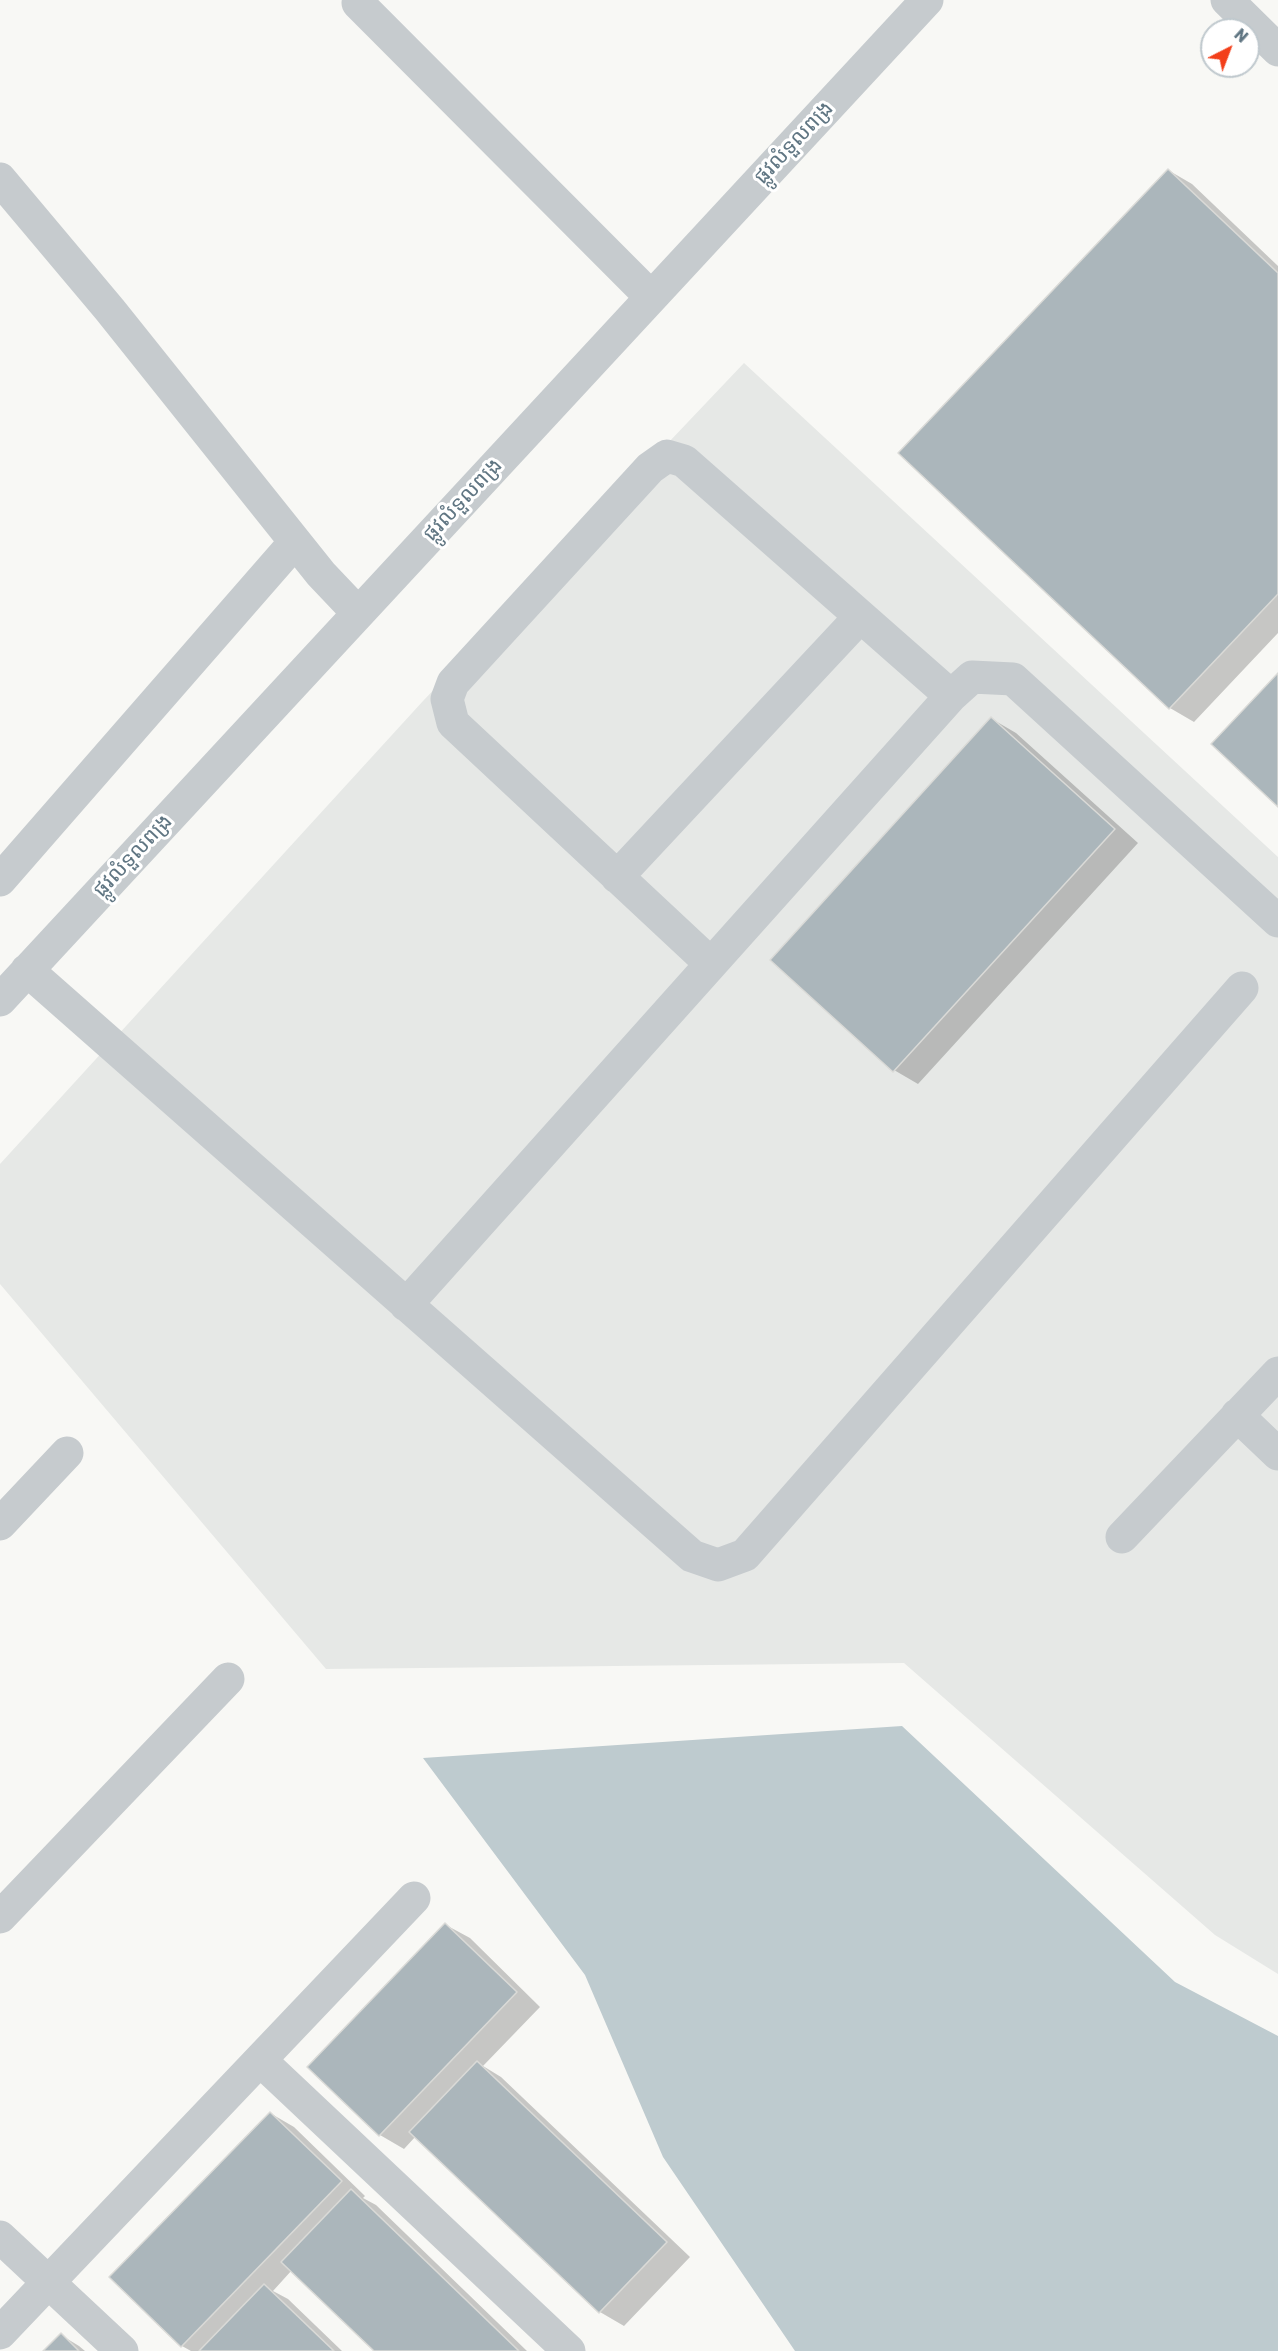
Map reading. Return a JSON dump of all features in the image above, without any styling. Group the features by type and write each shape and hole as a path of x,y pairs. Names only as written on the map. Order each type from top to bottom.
{"street":[{"name":"ផ្លូវលំទួលពង្រ","path":"0,1000 927,0"},
{"path":"1227,0 1278,50"},
{"path":"358,3 651,297"},
{"path":"0,179 110,310 321,574 358,613"},
{"path":"710,963 453,723 447,699 453,683 650,468 667,456 684,461 951,696"},
{"path":"0,880 295,542"},
{"path":"617,877 860,617"},
{"path":"406,1305 710,963 951,696 972,677 1013,679 1278,921"},
{"path":"27,970 692,1556 718,1565 745,1555 1242,988"},
{"path":"1122,1537 1278,1373"},
{"path":"1237,1414 1278,1454"},
{"path":"0,1524 67,1454"},
{"path":"0,1917 228,1679"},
{"path":"0,2333 414,1898"},
{"path":"260,2060 569,2351"},
{"path":"0,2237 122,2351"}],"shaded area":[{"path":"744,363 1278,857 1278,1974 1215,1935 904,1663 326,1669 0,1284 0,1164 423,701"},
{"path":"902,1726 1175,1982 1278,2036 1278,2351 795,2351 663,2157 585,1975 423,1758"}],"building":[{"path":"1168,169 1278,273 1278,594 1169,709 898,453"},
{"path":"1278,673 1278,807 1211,744"},
{"path":"991,717 1115,829 893,1072 770,960"},
{"path":"445,1923 517,1992 379,2136 307,2067"},
{"path":"477,2061 667,2242 599,2313 409,2132"},
{"path":"270,2112 342,2181 181,2347 109,2277"},
{"path":"351,2189 519,2351 374,2351 281,2262"},
{"path":"264,2284 334,2351 199,2351"},
{"path":"61,2333 79,2351 43,2351"}]}
